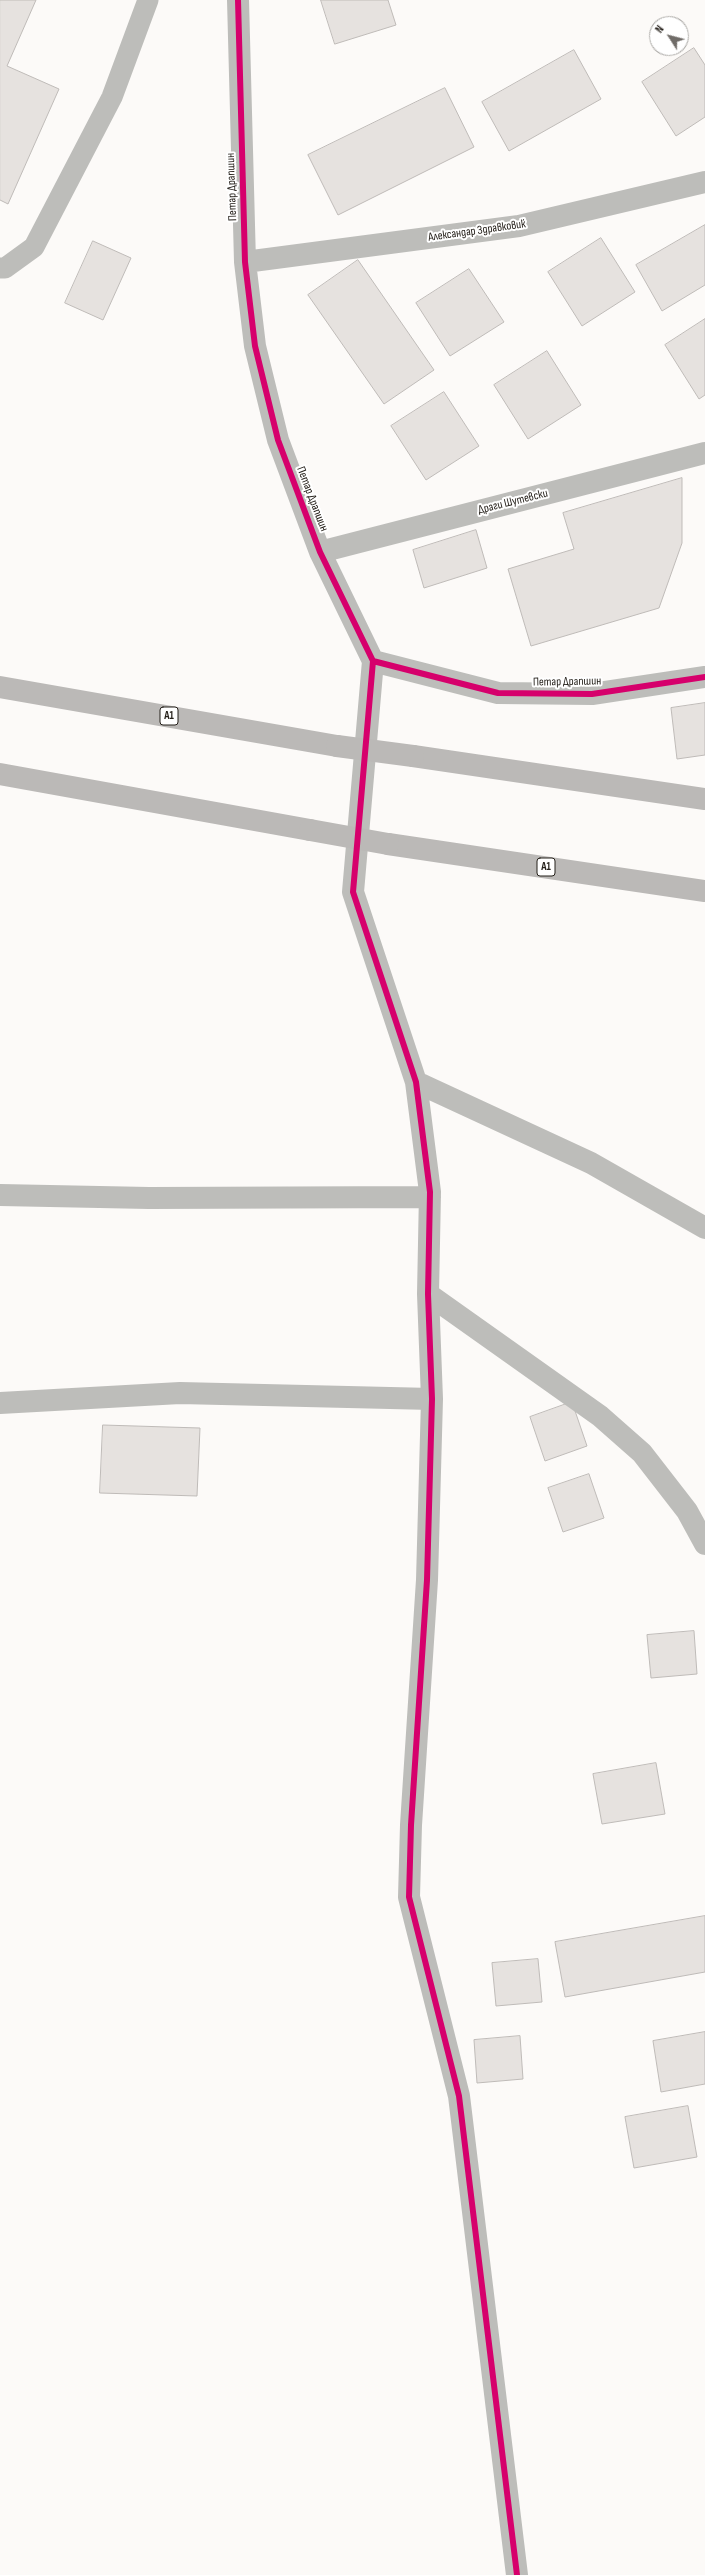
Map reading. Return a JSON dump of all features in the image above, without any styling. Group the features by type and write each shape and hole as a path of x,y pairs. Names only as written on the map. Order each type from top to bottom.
{"highway":[{"name":"A1","path":"0,687 337,746 705,799"},
{"name":"A1","path":"0,774 388,844 705,891"}],"street":[{"name":"Петар Драпшин","path":"238,0 245,262 255,346 278,440 320,552 373,661 498,693 592,694 705,677"},
{"name":"Александар Здравковиќ","path":"245,262 519,226 705,182"},
{"name":"Драги Шутевски","path":"320,552 705,453"},
{"path":"373,661 353,892 416,1082 430,1196 428,1294 432,1398 427,1580 411,1824 409,1897 459,2096 517,2575"},
{"path":"416,1082 591,1163 705,1228"},
{"path":"0,1195 150,1198 430,1196"},
{"path":"428,1294 600,1416 642,1453 687,1511 705,1544"},
{"path":"0,1403 180,1394 432,1398"}],"lane":[{"path":"0,268 5,268 34,247 112,97 148,0"}],"building":[{"path":"0,0 36,0 7,66 59,89 8,204 0,200"},
{"path":"321,0 388,0 396,25 335,44"},
{"path":"694,48 705,65 705,117 676,136 642,82 682,56 689,56 689,51"},
{"path":"574,50 601,99 509,151 482,102"},
{"path":"445,88 474,147 338,215 308,155"},
{"path":"705,225 705,285 662,311 636,265"},
{"path":"601,238 635,292 582,326 548,272"},
{"path":"93,241 131,258 103,320 65,303"},
{"path":"358,260 434,370 384,404 308,295"},
{"path":"469,269 504,322 450,356 416,303"},
{"path":"705,319 705,395 699,399 665,345"},
{"path":"547,351 581,405 528,439 494,385"},
{"path":"444,392 479,446 426,480 391,426"},
{"path":"682,478 682,543 659,608 531,646 508,569 574,549 563,513"},
{"path":"476,530 487,568 424,588 413,550"},
{"path":"705,703 705,755 677,759 671,708"},
{"path":"572,1402 587,1446 545,1461 530,1417"},
{"path":"103,1425 200,1428 197,1496 100,1493"},
{"path":"589,1474 604,1518 563,1532 548,1488"},
{"path":"694,1631 697,1674 651,1678 647,1635"},
{"path":"656,1763 665,1814 602,1824 593,1774"},
{"path":"705,1916 705,1972 565,1997 555,1942"},
{"path":"538,1959 542,2002 496,2006 492,1963"},
{"path":"705,2032 705,2084 661,2092 653,2041"},
{"path":"520,2036 523,2079 477,2083 474,2040"},
{"path":"688,2106 697,2157 634,2168 625,2117"}],"cycle path":[{"path":"238,0 245,262 255,346 278,440 320,552 373,661 498,693 592,694 705,677"},
{"path":"373,661 353,892 416,1082 430,1192 428,1294 432,1399 427,1580 411,1825 409,1897 459,2096 517,2575"}]}
